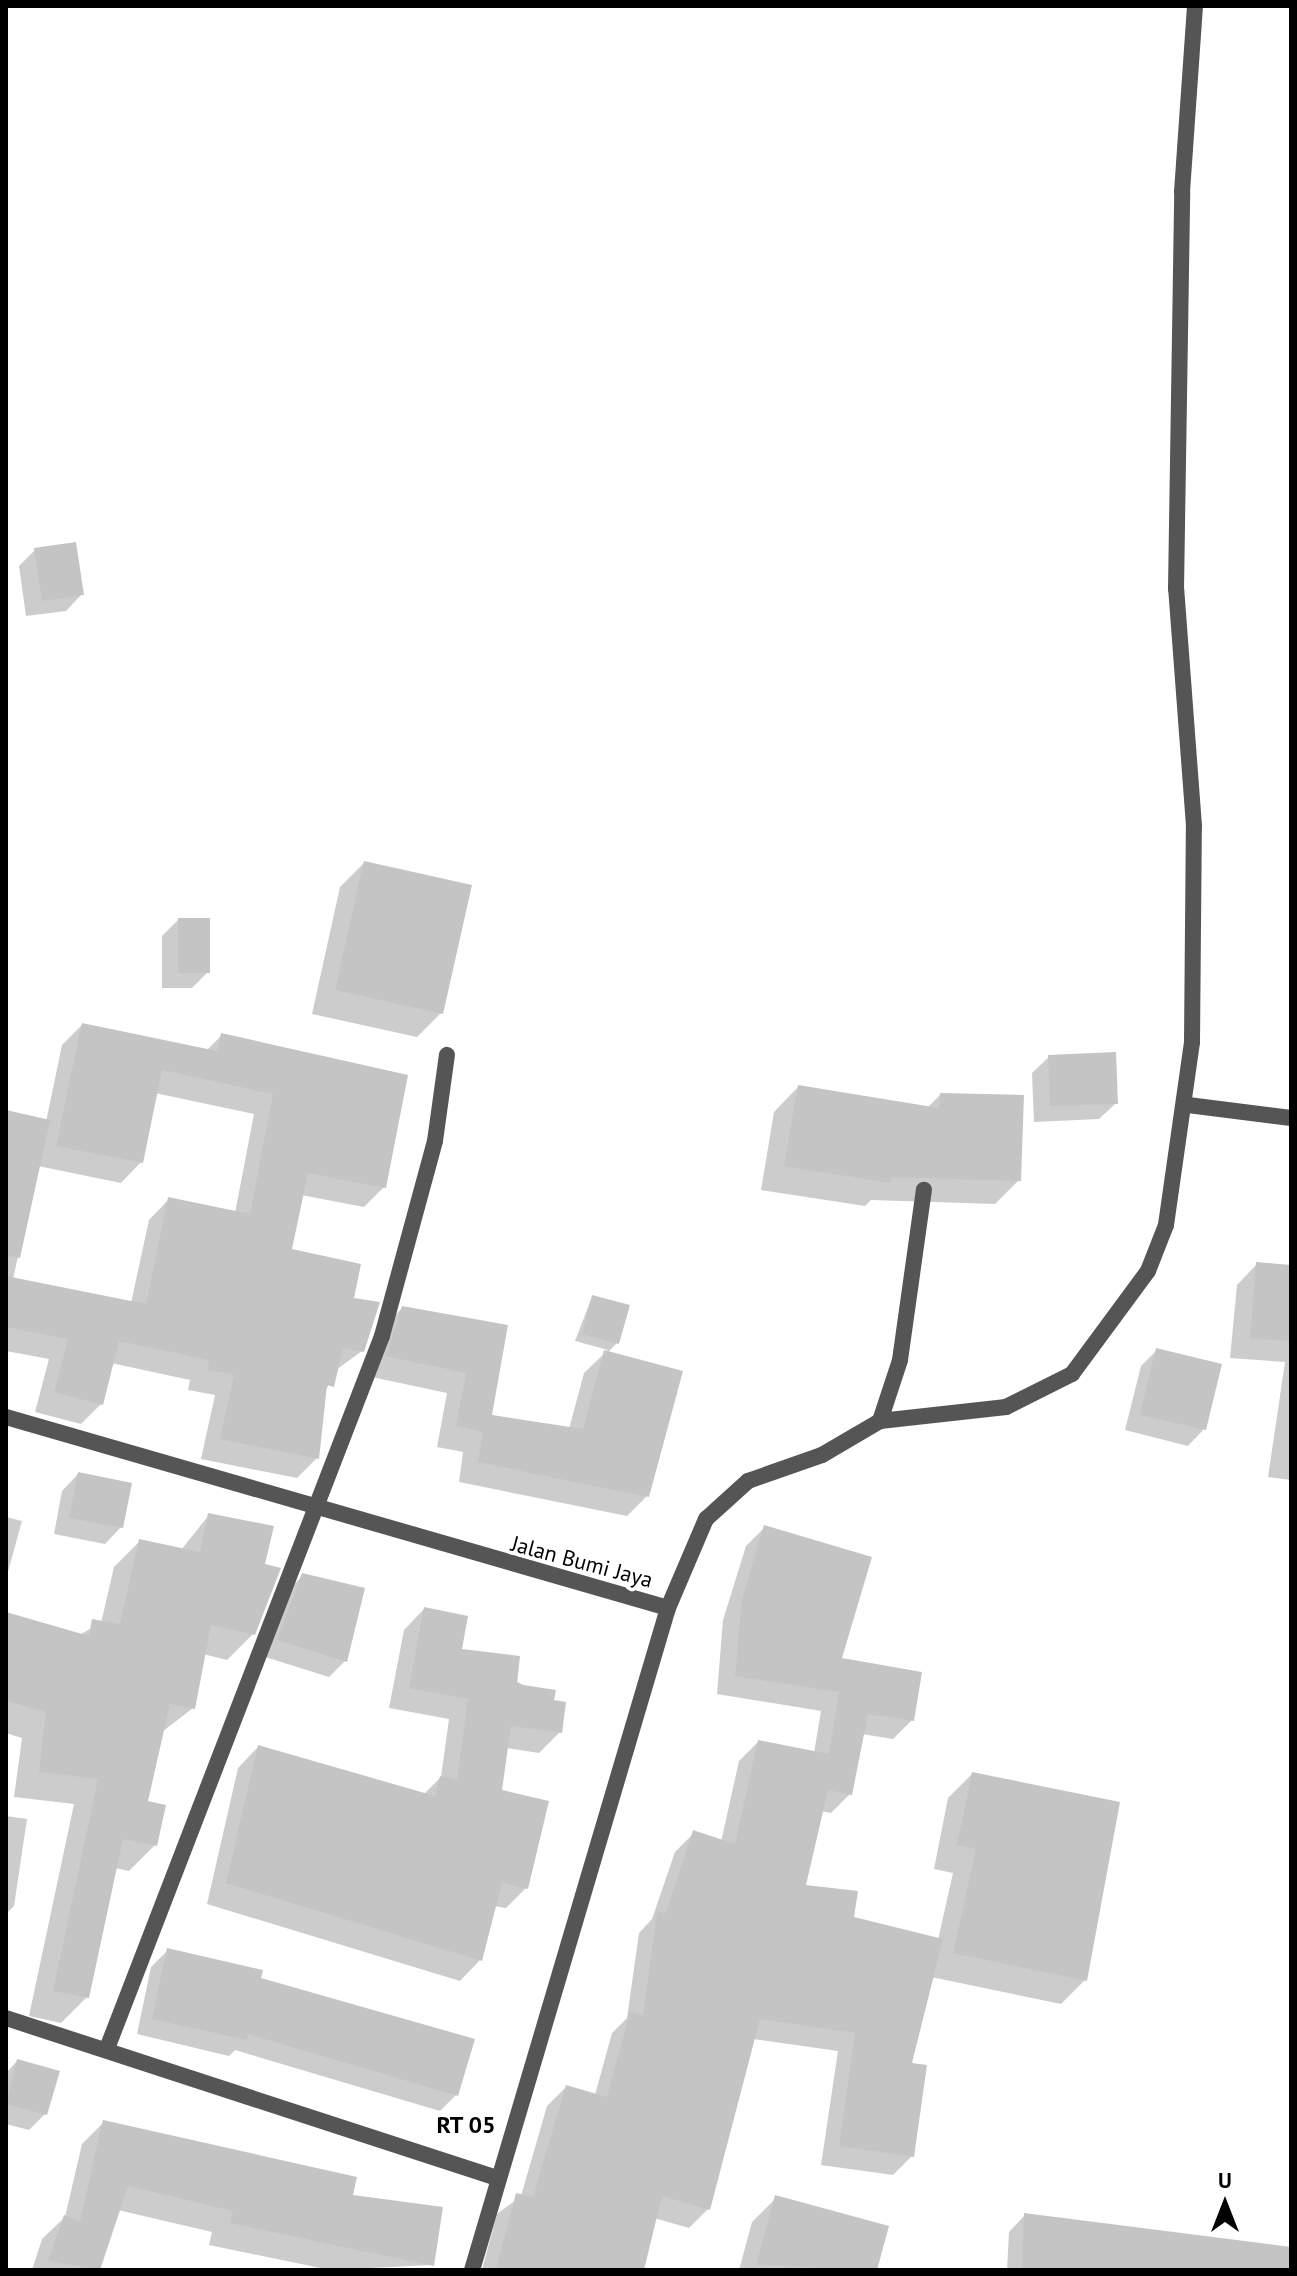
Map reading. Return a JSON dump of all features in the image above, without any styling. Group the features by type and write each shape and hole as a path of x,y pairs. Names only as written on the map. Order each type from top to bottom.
{"street":[{"path":"668,1608 706,1519 722,1500 880,1421 1006,1407 1072,1374 1148,1271 1166,1225 1188,1105 1194,826 1176,589 1182,192 1195,6"},
{"path":"108,2046 316,1512 404,1269 442,1108 447,1055"},
{"path":"1188,1105 1291,1118"},
{"path":"880,1421 900,1360 924,1190"},
{"name":"Jalan Bumi Jaya","path":"6,1417 316,1512 668,1608 472,2270"},
{"path":"6,2018 108,2046 497,2178"}],"building":[{"path":"76,542 84,595 42,601 34,548"},
{"path":"364,861 472,885 443,1014 335,990"},
{"path":"178,918 210,918 210,973 178,973"},
{"path":"82,1023 217,1051 221,1033 408,1075 386,1188 308,1173 292,1249 361,1264 354,1298 380,1302 364,1352 343,1348 334,1387 327,1385 319,1459 220,1439 234,1375 207,1370 209,1360 119,1341 103,1405 54,1392 68,1339 6,1327 6,1276 146,1304 168,1197 250,1214 273,1094 162,1070 143,1163 56,1146"},
{"path":"1116,1052 1118,1104 1050,1106 1048,1055"},
{"path":"798,1085 939,1108 940,1093 1024,1095 1021,1181 892,1177 891,1183 784,1166"},
{"path":"6,1110 50,1120 20,1258 6,1256"},
{"path":"1256,1262 1291,1265 1291,1341 1250,1338"},
{"path":"592,1295 630,1305 619,1344 582,1334"},
{"path":"402,1306 508,1325 492,1415 583,1429 604,1350 683,1371 649,1497 478,1462 483,1432 456,1426 466,1373 386,1356"},
{"path":"1156,1348 1222,1364 1206,1430 1140,1415"},
{"path":"78,1472 132,1483 123,1528 69,1518"},
{"path":"208,1513 274,1526 265,1564 281,1568 255,1635 211,1625 195,1709 170,1704 148,1801 166,1805 157,1846 123,1839 89,1998 53,1991 98,1779 39,1772 46,1712 6,1701 6,1612 89,1636 92,1619 120,1624 139,1539 200,1552"},
{"path":"764,1525 872,1557 842,1658 922,1672 914,1721 868,1714 852,1795 828,1790 806,1885 858,1891 854,1917 943,1939 912,2063 927,2065 914,2157 839,2146 855,2033 760,2019 710,2210 662,2196 644,2270 496,2270 516,2193 533,2197 566,2085 607,2097 630,2012 643,2015 657,1912 666,1913 693,1830 735,1844 758,1740 829,1754 839,1692 735,1676 742,1599"},
{"path":"302,1573 365,1588 347,1662 277,1640"},
{"path":"424,1607 468,1616 462,1649 520,1656 517,1684 556,1690 554,1700 566,1702 562,1733 511,1726 502,1790 549,1801 528,1889 502,1883 482,1961 226,1883 258,1745 435,1796 440,1776 457,1780 468,1699 409,1688"},
{"path":"972,1772 1120,1802 1087,1981 953,1953 976,1849 957,1845"},
{"path":"167,1948 263,1970 261,1978 475,2039 458,2096 248,2034 247,2040 152,2019"},
{"path":"17,2059 60,2071 47,2115 6,2104"},
{"path":"103,2120 357,2177 353,2195 443,2207 434,2266 230,2223 233,2211 128,2186 100,2270 48,2261 64,2215 80,2221"},
{"path":"775,2195 889,2226 877,2270 756,2265"},
{"path":"1024,2213 1291,2247 1291,2270 1022,2270"}],"district":[{"name":"RT 05","path":"466,2125"}]}
